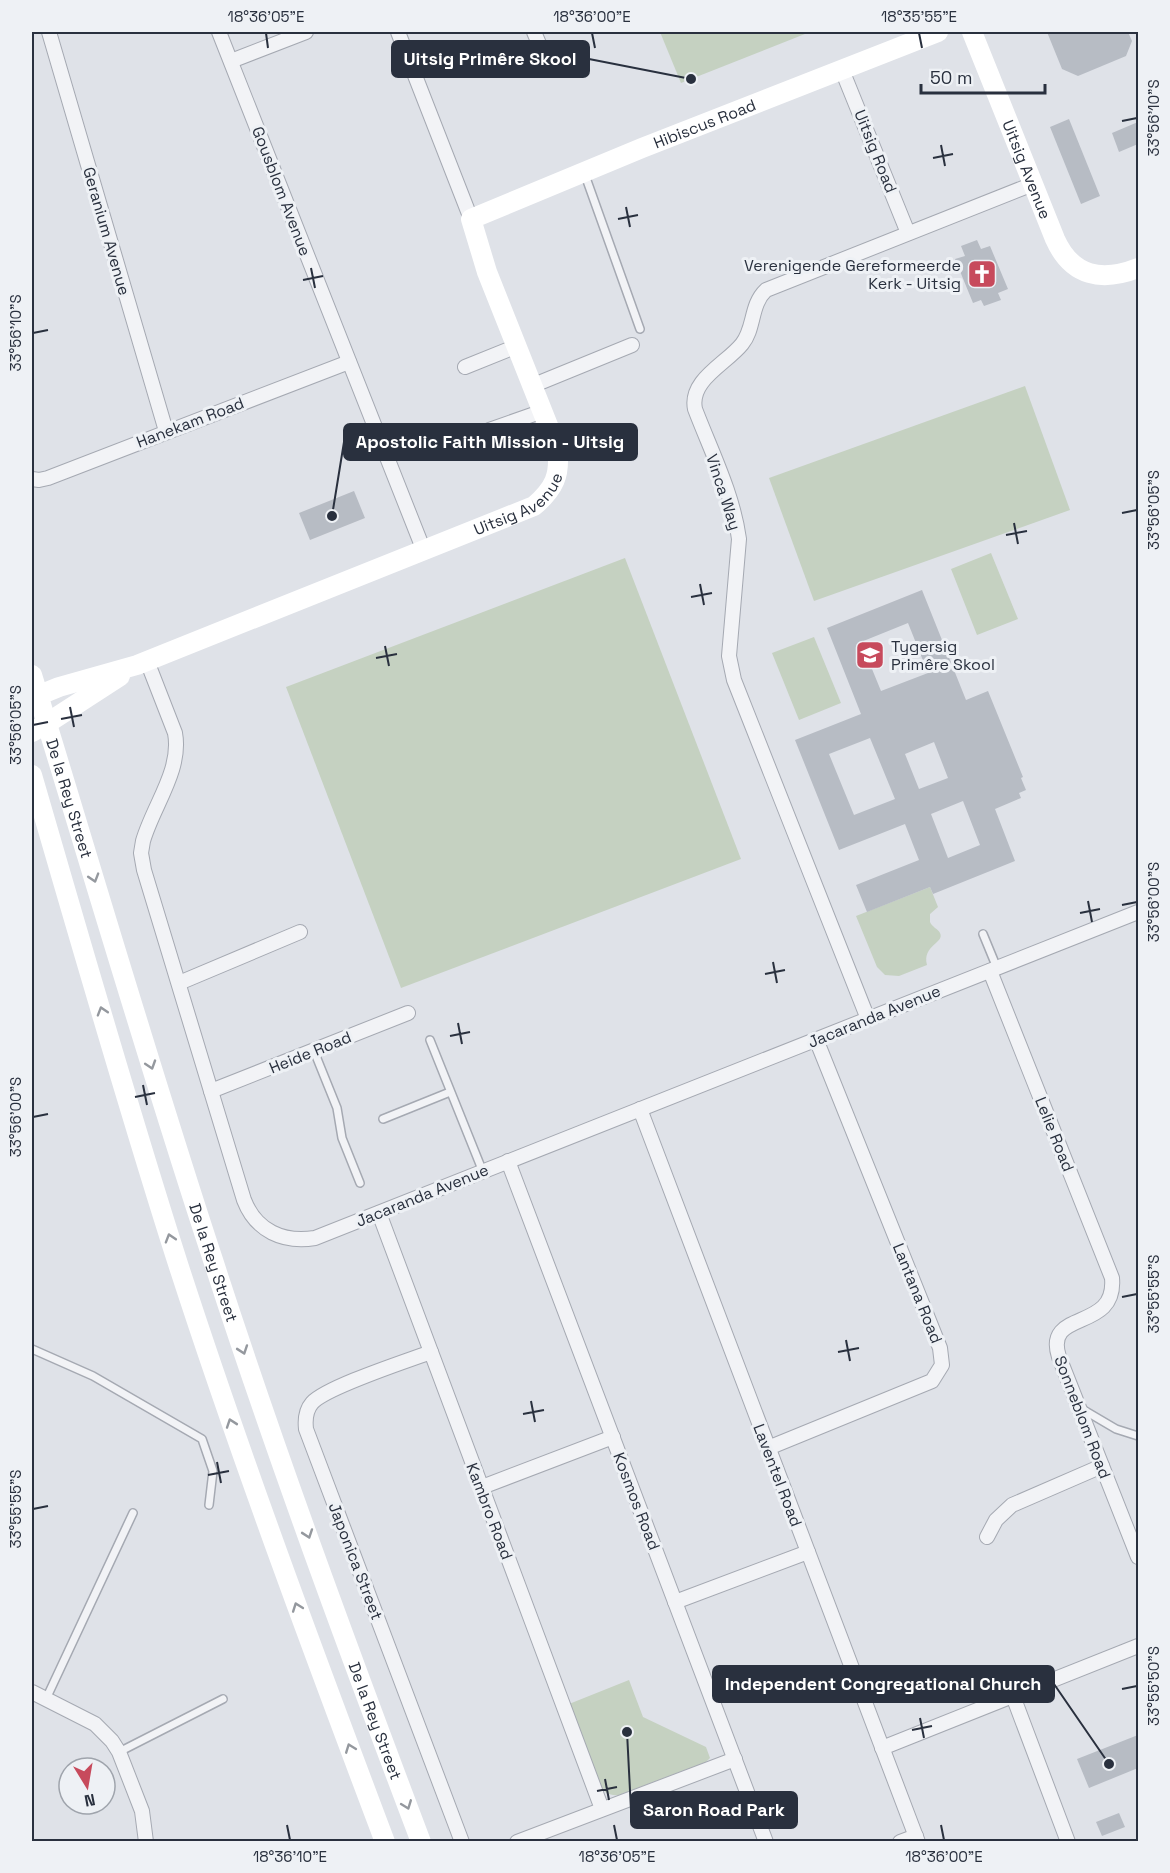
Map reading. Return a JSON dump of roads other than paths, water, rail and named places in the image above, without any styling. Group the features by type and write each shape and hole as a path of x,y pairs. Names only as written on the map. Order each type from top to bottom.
{"main road":[{"name":"Hibiscus Road","path":"471,219 938,32"},
{"name":"Uitsig Avenue","path":"972,32 1064,256 1079,268 1106,276 1138,268"},
{"name":"Uitsig Avenue","path":"35,697 142,663 518,514 534,506 548,494 558,470 557,448 488,272 471,219"},
{"name":"Uitsig Avenue","path":"39,728 142,663"},
{"name":"De la Rey Street","path":"32,675 39,728 131,1003 213,1261 350,1652 421,1842"},
{"name":"De la Rey Street","path":"32,775 178,1265 268,1528 385,1842"}],"street":[{"name":"Geranium Avenue","path":"49,32 166,431"},
{"name":"Gousblom Avenue","path":"219,32 424,551"},
{"path":"231,61 306,32"},
{"name":"Uitsig Avenue","path":"398,32 471,219"},
{"path":"534,32 540,46"},
{"name":"Uitsig Road","path":"842,70 908,233"},
{"name":"Vinca Way","path":"868,1019 734,680 729,656 738,528 693,399 700,384 740,347 748,336 758,297 766,290 1033,184"},
{"path":"534,386 632,345"},
{"path":"465,367 517,346"},
{"name":"Hanekam Road","path":"32,479 48,478 349,362"},
{"path":"489,430 543,411"},
{"name":"Jacaranda Avenue","path":"142,663 175,733 177,742 172,771 146,831 141,853 144,870 244,1200 252,1216 265,1229 281,1237 304,1240 315,1238 1138,912"},
{"path":"178,983 300,932"},
{"name":"Lelie Road","path":"993,969 1110,1271 1113,1285 1110,1299"},
{"name":"Heide Road","path":"211,1091 408,1013"},
{"name":"Lantana Road","path":"768,1448 932,1381 940,1372 943,1359 816,1039"},
{"name":"Laventel Road","path":"640,1109 917,1839"},
{"name":"Kosmos Road","path":"508,1161 766,1842"},
{"name":"Kambro Road","path":"379,1213 602,1809"},
{"name":"Sonneblom Road","path":"1110,1299 1102,1311 1068,1325 1058,1340 1057,1352 1138,1557"},
{"name":"Japonica Street","path":"431,1352 336,1388 318,1398 311,1403 305,1422 462,1842"},
{"path":"482,1487 613,1437"},
{"path":"987,1537 996,1520 1012,1505 1102,1466"},
{"path":"675,1602 808,1552"},
{"path":"882,1748 1138,1646"},
{"path":"32,1692 103,1730 119,1752 142,1811 146,1842"},
{"path":"1013,1696 1068,1842"},
{"path":"516,1842 735,1759"},
{"path":"900,1842 917,1839"}],"lane":[{"path":"584,172 640,329"},
{"path":"983,934 993,969"},
{"path":"430,1040 483,1172"},
{"path":"314,1051 337,1108 342,1138 360,1183"},
{"path":"383,1119 450,1092"},
{"path":"32,1349 93,1376 202,1439 213,1471 209,1505"},
{"path":"1079,1408 1116,1429 1138,1436"},
{"path":"46,1699 133,1513"},
{"path":"119,1752 223,1699"}],"place":[{"name":"Uitsig Primêre Skool","path":"691,79"},
{"name":"Verenigende Gereformeerde Kerk - Uitsig","path":"982,274"},
{"name":"Apostolic Faith Mission - Uitsig","path":"332,516"},
{"name":"Tygersig Primêre Skool","path":"870,655"},
{"name":"Saron Road Park","path":"627,1732"},
{"name":"Independent Congregational Church","path":"1109,1764"}]}
